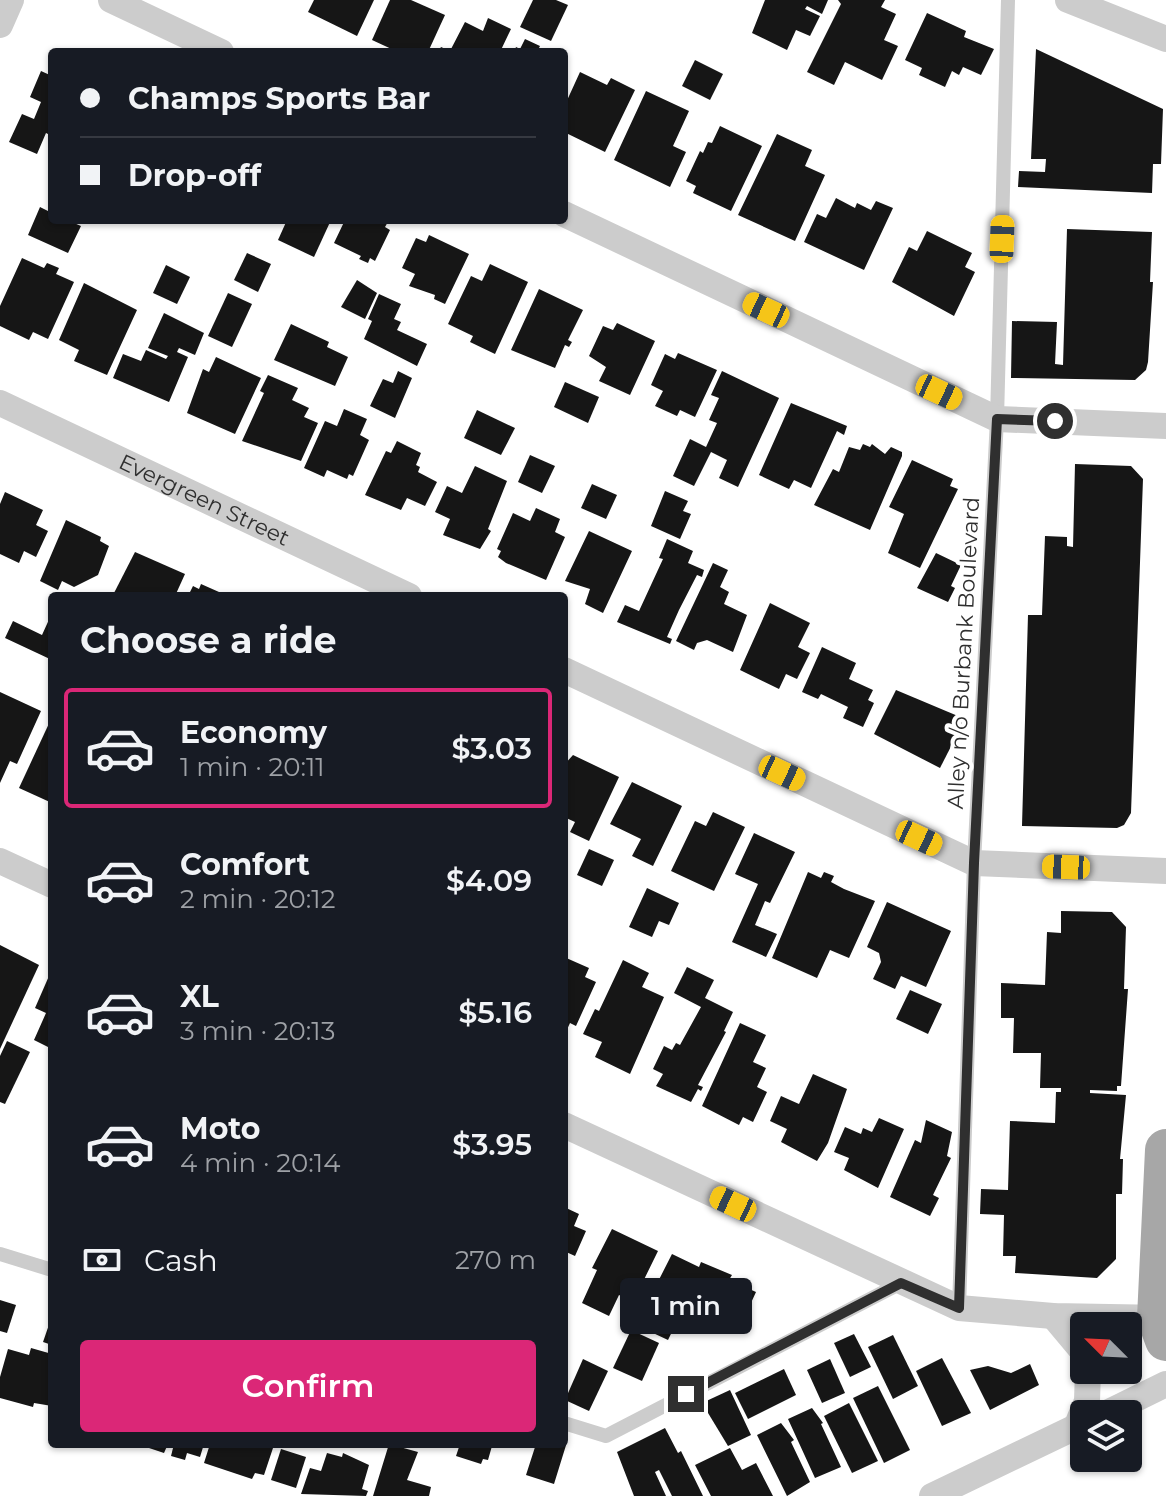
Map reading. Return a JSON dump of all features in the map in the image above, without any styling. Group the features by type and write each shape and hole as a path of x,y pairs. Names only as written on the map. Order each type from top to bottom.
{"main road":[{"path":"1163,1326 1166,1150"}],"street":[{"path":"0,25 11,0"},
{"path":"111,0 213,48"},
{"path":"1068,0 1166,39"},
{"path":"568,216 997,419 1166,426"},
{"name":"Evergreen Street","path":"0,403 401,592"},
{"path":"568,672 974,863 1166,871"},
{"path":"0,861 48,883"},
{"path":"568,1127 959,1308 1163,1326"},
{"path":"1053,1316 1070,1336"},
{"path":"1133,1400 1166,1384"},
{"path":"932,1496 1070,1429"}],"lane":[{"name":"Alley n/o Burbank Boulevard","path":"959,1308 974,863 997,419 1008,0"},
{"path":"0,1254 48,1269"},
{"path":"568,1424 606,1436 901,1283"}],"building":[{"path":"314,0 374,0 357,36 308,12"},
{"path":"390,0 411,0 445,15 430,48 389,48 372,40"},
{"path":"533,0 556,0 568,5 551,41 520,27"},
{"path":"765,0 828,0 822,14 807,6 805,9 820,16 810,36 796,30 787,50 752,33"},
{"path":"838,0 885,0 881,7 896,14 884,40 898,46 882,80 845,62 834,85 807,72 841,4"},
{"path":"927,13 966,31 964,37 994,49 981,75 963,67 959,75 952,71 945,87 919,75 922,68 905,60"},
{"path":"488,18 511,29 502,48 452,48 465,22 483,31"},
{"path":"525,39 540,46 539,48 520,48"},
{"path":"1036,49 1163,109 1161,164 1153,164 1152,193 1018,187 1019,171 1045,172 1046,159 1031,159"},
{"path":"695,60 723,74 710,100 682,86"},
{"path":"41,71 48,74 48,134 37,154 9,142 22,114 34,119 41,102 30,97"},
{"path":"580,72 607,85 611,78 635,90 605,152 568,134 568,98"},
{"path":"646,91 689,111 673,146 686,152 670,187 614,160"},
{"path":"720,126 762,146 731,211 693,193 696,186 686,181 700,151 703,153 708,142 712,143"},
{"path":"777,134 812,150 805,166 825,175 795,241 738,215"},
{"path":"836,198 855,208 857,203 871,210 876,201 893,208 864,270 804,242 817,214 826,218"},
{"path":"40,207 48,211 48,224 81,226 68,253 28,235"},
{"path":"285,224 329,224 314,257 278,240"},
{"path":"343,224 387,224 385,227 390,230 375,261 370,258 368,263 359,259 361,256 334,243"},
{"path":"1067,229 1152,232 1150,282 1153,282 1148,362 1146,370 1135,380 1011,378 1012,321 1057,322 1055,364 1063,365"},
{"path":"927,231 972,253 965,267 975,272 954,316 892,282 909,247 917,251"},
{"path":"429,235 469,254 445,304 434,299 435,295 409,286 415,274 402,268 416,238 426,242"},
{"path":"247,253 271,264 258,292 234,280"},
{"path":"22,258 44,268 47,263 59,268 56,274 74,282 48,339 33,332 29,340 0,326 0,306"},
{"path":"490,264 528,282 495,354 470,342 473,336 448,324 471,276 482,281"},
{"path":"166,265 190,277 177,304 153,293"},
{"path":"357,280 377,293 365,319 341,307"},
{"path":"84,283 137,310 107,375 74,361 79,350 59,340"},
{"path":"539,289 583,310 568,340 572,342 569,347 565,345 555,368 511,350"},
{"path":"228,293 252,304 232,347 208,336"},
{"path":"379,294 401,304 394,319 401,322 397,330 427,344 417,366 364,339 372,321 368,319"},
{"path":"164,313 204,333 195,355 179,348 177,352 188,357 169,402 113,378 123,354 141,361 146,350 166,359 168,356 148,348"},
{"path":"617,323 655,341 630,395 599,381 606,367 589,356 603,326 613,330"},
{"path":"291,324 329,342 327,347 348,357 335,386 274,360"},
{"path":"678,353 717,370 695,417 680,410 677,416 655,406 663,391 651,385 665,354 675,359"},
{"path":"216,357 261,378 235,434 187,413 203,369 209,372"},
{"path":"398,371 412,378 395,418 370,406 383,379 393,383"},
{"path":"722,371 779,398 738,487 719,478 727,460 711,452 694,486 673,476 690,439 706,447 717,423 709,420 719,398 711,395"},
{"path":"268,375 298,388 292,400 309,408 304,417 318,423 301,461 242,441 264,393 260,391"},
{"path":"565,382 599,397 588,423 554,407"},
{"path":"791,403 847,426 844,435 837,431 811,488 794,480 789,489 759,475"},
{"path":"344,409 367,419 360,435 369,440 353,476 349,474 347,479 327,470 324,477 304,468 325,421 337,426"},
{"path":"477,410 515,428 501,455 464,438"},
{"path":"397,441 421,453 416,465 420,467 418,472 437,482 425,506 407,498 401,510 365,495 386,451 391,453"},
{"path":"863,444 870,447 872,444 885,454 891,447 902,452 870,530 814,505 833,469 839,472 849,447 860,450"},
{"path":"530,455 555,466 542,493 518,482"},
{"path":"912,460 953,479 950,486 958,489 920,568 888,553 904,514 889,507"},
{"path":"1075,464 1131,466 1143,479 1131,813 1124,825 1117,828 1022,826 1028,615 1042,615 1045,536 1067,537 1067,546 1073,547"},
{"path":"475,466 507,481 488,529 491,531 480,549 443,535 450,519 435,512 447,486 462,493"},
{"path":"592,484 617,495 606,519 581,508"},
{"path":"665,491 688,501 683,511 691,514 680,539 651,526"},
{"path":"5,492 43,510 36,525 48,531 36,557 24,551 19,563 0,554 0,504"},
{"path":"536,508 560,519 555,532 565,537 546,580 498,557 501,551 497,549 513,513 530,521"},
{"path":"66,520 101,537 100,541 109,546 98,575 74,587 62,581 58,590 40,581"},
{"path":"589,531 632,551 603,613 585,604 590,589 565,581"},
{"path":"667,539 693,551 688,563 704,570 702,577 697,575 679,610 667,637 672,639 670,644 617,622 625,605 639,611 663,559 659,558"},
{"path":"135,552 185,574 177,592 115,592"},
{"path":"936,553 961,565 951,586 955,588 948,602 917,588"},
{"path":"713,563 728,570 720,587 729,592 724,604 747,615 733,652 707,640 697,643 694,650 676,641"},
{"path":"201,584 219,592 190,592 193,586 199,589"},
{"path":"770,603 810,623 798,647 810,653 797,679 786,674 779,689 740,670"},
{"path":"13,621 42,635 48,622 48,658 5,638"},
{"path":"822,647 856,663 849,679 873,690 868,700 874,703 863,727 843,718 848,707 821,694 818,699 802,692"},
{"path":"896,690 965,719 940,768 874,734"},
{"path":"0,692 41,711 17,764 10,761 0,783"},
{"path":"48,726 48,801 19,788"},
{"path":"573,755 619,777 589,841 570,832 575,822 568,819 568,761"},
{"path":"632,782 682,806 653,866 632,856 641,839 610,824"},
{"path":"713,812 745,827 714,891 671,871 695,821 706,826"},
{"path":"754,833 795,852 770,903 765,901 755,925 777,934 766,957 732,942 758,884 735,874"},
{"path":"589,849 614,860 602,886 577,875"},
{"path":"808,872 821,878 824,872 834,876 831,882 875,901 849,958 830,950 817,978 772,958"},
{"path":"647,888 679,903 669,925 659,921 652,937 629,927"},
{"path":"887,902 951,931 926,987 901,976 895,989 873,979 881,962 879,953 867,947"},
{"path":"1061,911 1112,912 1126,927 1124,989 1128,989 1121,1086 1117,1086 1117,1091 1090,1090 1090,1093 1126,1095 1120,1159 1123,1159 1122,1194 1116,1194 1116,1259 1097,1278 1015,1273 1016,1256 1003,1256 1004,1215 980,1214 981,1189 1008,1190 1010,1121 1055,1123 1056,1092 1061,1092 1061,1088 1040,1088 1041,1053 1013,1053 1014,1018 1001,1018 1001,983 1045,985 1047,932 1061,933"},
{"path":"0,945 39,965 0,1049"},
{"path":"568,959 589,968 585,977 596,982 576,1026 570,1023 568,1027"},
{"path":"623,960 649,973 642,987 664,997 630,1074 595,1057 602,1042 583,1034 595,1009 599,1011"},
{"path":"687,967 714,980 705,998 733,1012 698,1085 703,1087 701,1091 698,1089 691,1102 656,1086 663,1074 653,1069 664,1046 672,1050 676,1043 680,1045 701,1007 674,993"},
{"path":"48,978 48,1047 34,1040 46,1013 35,1008"},
{"path":"910,990 942,1004 928,1034 896,1019"},
{"path":"740,1023 766,1035 753,1062 766,1068 757,1087 767,1092 753,1122 743,1117 739,1125 702,1106"},
{"path":"7,1041 30,1052 5,1104 0,1102 0,1056"},
{"path":"813,1074 847,1089 828,1143 817,1161 781,1142 787,1129 770,1121 781,1096 799,1104"},
{"path":"879,1118 904,1129 878,1188 844,1170 849,1158 834,1152 845,1127 861,1134 863,1128 872,1132"},
{"path":"926,1120 952,1132 947,1156 951,1158 933,1195 939,1198 930,1216 890,1197 915,1140 921,1143"},
{"path":"568,1209 579,1214 574,1226 586,1231 575,1256 568,1253"},
{"path":"612,1229 658,1251 633,1302 619,1295 609,1316 582,1303 597,1270 592,1268"},
{"path":"672,1254 699,1267 701,1262 732,1275 729,1280 756,1292 738,1331 684,1307 668,1340 636,1325"},
{"path":"0,1300 16,1305 7,1333 0,1331"},
{"path":"48,1328 48,1344 43,1342"},
{"path":"631,1330 659,1343 642,1381 613,1368"},
{"path":"854,1334 871,1367 850,1377 834,1343"},
{"path":"893,1335 918,1386 893,1399 868,1347"},
{"path":"31,1348 48,1353 48,1405 34,1403 33,1407 0,1398 0,1377 8,1349 29,1355"},
{"path":"942,1358 971,1413 942,1426 916,1371"},
{"path":"583,1359 608,1371 589,1411 568,1401 568,1393"},
{"path":"830,1359 845,1393 822,1403 807,1370"},
{"path":"1030,1364 1039,1385 990,1410 970,1370 988,1366 1011,1373"},
{"path":"784,1369 796,1395 748,1419 735,1393"},
{"path":"878,1386 910,1450 884,1463 853,1398"},
{"path":"730,1390 751,1435 728,1446 702,1403"},
{"path":"849,1403 878,1461 852,1473 824,1416"},
{"path":"812,1408 823,1423 841,1467 815,1478 788,1419"},
{"path":"781,1423 794,1440 791,1442 810,1482 787,1496 757,1435"},
{"path":"665,1428 678,1453 681,1451 703,1496 672,1496 659,1470 655,1472 666,1496 634,1496 617,1452"},
{"path":"149,1448 166,1448 164,1453"},
{"path":"173,1448 203,1448 200,1457 187,1453 185,1460 171,1456"},
{"path":"209,1448 273,1448 264,1475 255,1473 252,1479 204,1463"},
{"path":"388,1448 418,1452 407,1480 431,1487 429,1496 373,1496"},
{"path":"459,1448 491,1448 488,1460 483,1459 481,1464 456,1456"},
{"path":"535,1448 565,1448 554,1484 526,1475"},
{"path":"730,1448 742,1470 756,1463 773,1496 711,1496 695,1465"},
{"path":"281,1449 306,1457 296,1488 271,1480"},
{"path":"327,1453 342,1457 343,1453 369,1465 362,1489 368,1491 366,1496 301,1494 310,1468 321,1471"}],"route":[{"path":"686,1394 901,1283 959,1308 974,863 997,419 1055,421"}]}
